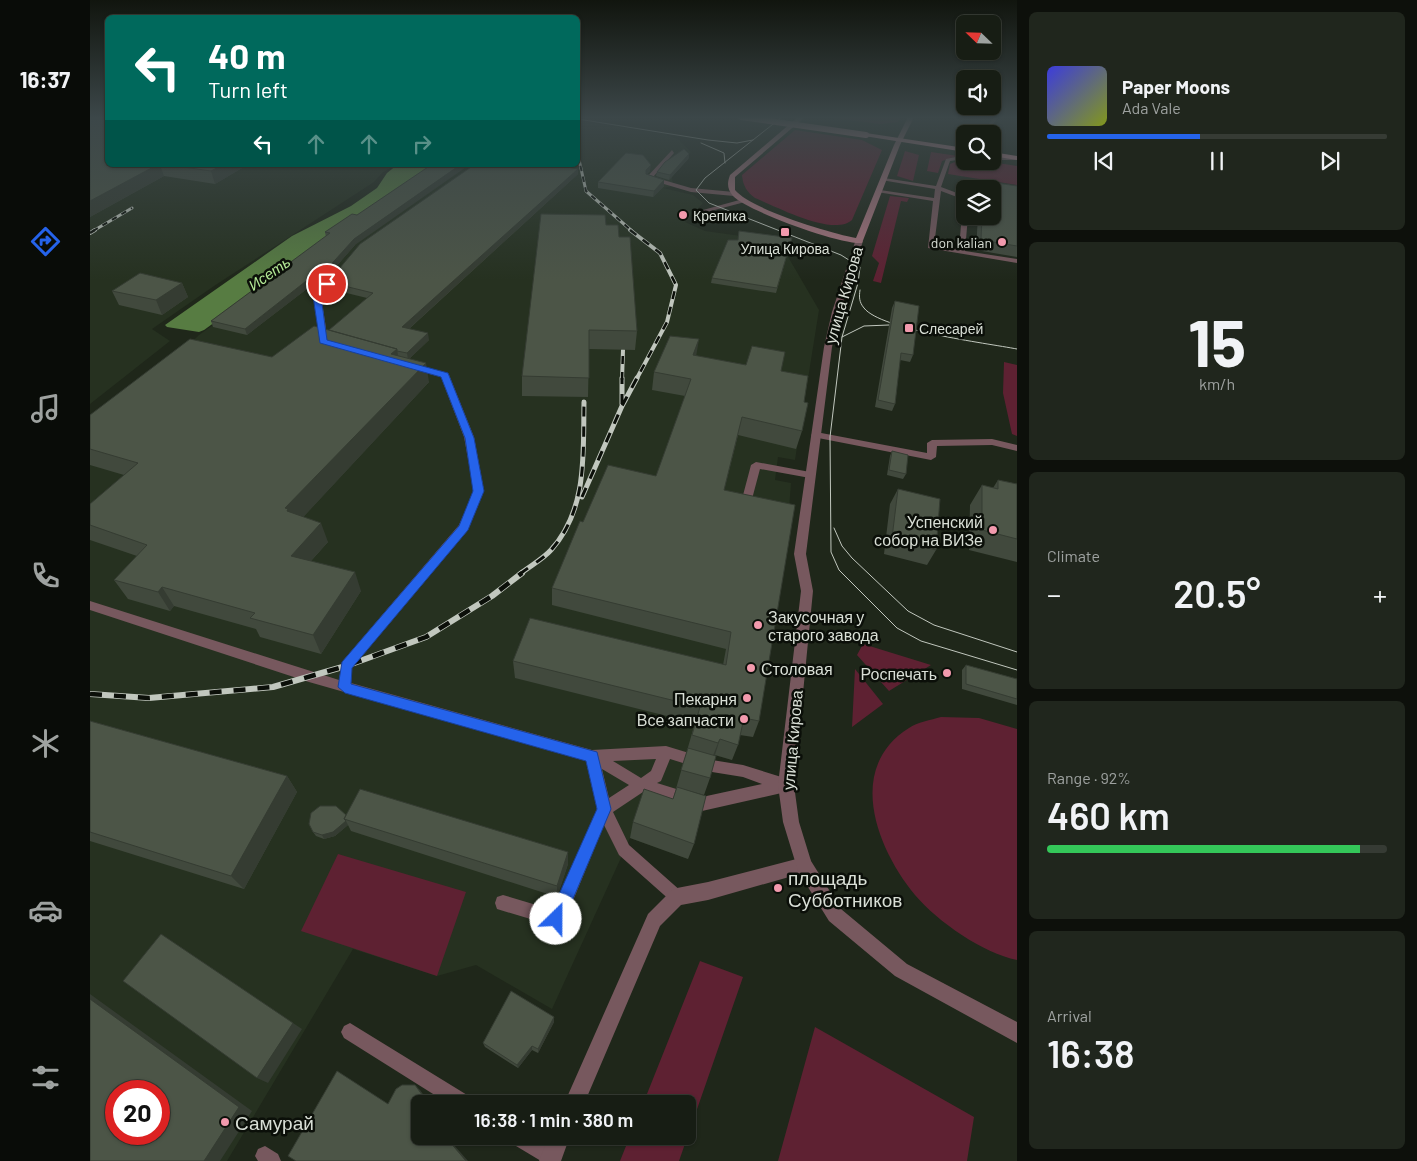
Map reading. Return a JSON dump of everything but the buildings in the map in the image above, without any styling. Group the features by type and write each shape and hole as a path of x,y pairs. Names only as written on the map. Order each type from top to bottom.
{"main road":[{"path":"738,171 732,176 730,185 734,194 743,201 814,230 859,241"},
{"name":"улица Кирова","path":"859,241 888,171"}],"street":[{"name":"улица Кирова","path":"859,241 836,312 828,347 800,554 807,591 786,786 791,822 804,865 835,916 901,970 1017,1032"},
{"path":"578,1095 654,920 677,897 708,891 804,865"},
{"path":"551,1159 556,1145"}],"lane":[{"path":"655,171 649,178 691,190 734,194"},
{"path":"944,171 938,188 930,247 1017,261"},
{"path":"884,180 938,188 956,195"},
{"path":"880,192 936,200"},
{"path":"695,222 705,211 743,201"},
{"path":"962,252 964,225"},
{"path":"332,344 323,341 317,296 347,262"},
{"path":"345,687 346,666 464,527 478,491 470,438 445,375 407,365"},
{"path":"816,435 931,457 932,443 992,442 1017,448"},
{"path":"747,500 756,465 810,475"},
{"path":"90,605 345,687 592,756 641,785 702,804 786,786"},
{"path":"592,756 666,752 712,766 743,771 786,786"},
{"path":"503,903 556,919 604,809 656,776 666,752"},
{"path":"592,756 604,809 624,850 677,897"},
{"path":"350,1032 452,1095"},
{"path":"531,1145 551,1159"}],"shaded area":[{"path":"90,171 385,171 374,182 214,286 152,329 170,341 90,404"},
{"path":"426,171 676,171 672,177 673,186 663,188 693,195 703,203 685,222 705,231 790,243 787,255 819,310 795,460 778,457 775,480 791,483 788,523 739,734 732,760 714,755 688,859 630,838 552,1009 476,965 437,976 353,949 227,1161 90,1161 90,431 150,383 199,335"},
{"path":"746,171 873,171 852,220 843,224 832,225 805,219 755,198 746,188 742,175"},
{"path":"899,171 915,171 913,181 897,176"},
{"path":"949,171 1017,171 1017,185 1001,182 1001,180 986,180 948,174"},
{"path":"890,196 909,198 907,202 901,201 881,283 873,281 879,263 872,256"},
{"path":"1004,362 1017,365 1017,436 1012,434 1003,393"},
{"path":"863,644 931,665 889,691 857,655"},
{"path":"855,669 883,704 852,727"},
{"path":"941,717 979,718 1017,729 1017,960 990,951 948,926 936,916 915,895 901,876 889,855 880,832 874,809 873,786 878,764 889,745 909,728"},
{"path":"338,854 466,892 437,976 301,931"},
{"path":"700,961 743,977 696,1112 696,1095 647,1095"},
{"path":"815,1027 974,1117 967,1161 778,1161"},
{"path":"626,1145 685,1145 679,1161 620,1161"}],"water":[{"name":"Исеть","path":"389,171 423,171 204,330 199,332 167,327 165,325 292,236 351,206 377,188"}],"tram line":[{"path":"714,171 705,178 696,190 709,203 841,255 860,267 858,283 842,337"},
{"path":"860,290 861,304 864,308 874,316 891,323 959,339 1017,349"},
{"path":"842,337 864,326 889,325"},
{"path":"842,337 830,437 831,552 839,570 897,628 921,641 1017,670"},
{"path":"834,528 842,546 852,558 908,611 934,625 1017,652"}],"railway":[{"path":"582,171 586,191 632,231"},
{"path":"93,231 132,208"},
{"path":"90,233 95,230"},
{"path":"630,230 660,253 676,285 667,322 636,380"},
{"path":"622,380 623,350"},
{"path":"582,497 622,406 637,378"},
{"path":"622,380 622,404"},
{"path":"520,574 551,550 563,534 572,517 581,480 584,402"},
{"path":"90,694 149,698 273,687 346,666 426,637 492,596 522,573"}],"place":[{"name":"Крепика","path":"683,215"},
{"name":"Улица Кирова","path":"785,232"},
{"name":"don kalian","path":"1002,242"},
{"name":"Слесарей","path":"909,328"},
{"name":"Успенский собор на ВИЗе","path":"993,530"},
{"name":"Закусочная у старого завода","path":"758,625"},
{"name":"Столовая","path":"751,668"},
{"name":"Роспечать","path":"947,673"},
{"name":"Пекарня","path":"747,698"},
{"name":"Все запчасти","path":"744,719"},
{"name":"площадь Субботников","path":"778,888"},
{"name":"Самурай","path":"225,1122"}],"route":[{"path":"327,284 317,296 323,341 445,375 470,438 478,491 464,527 346,666 345,687 592,756 604,809 556,919"}]}
